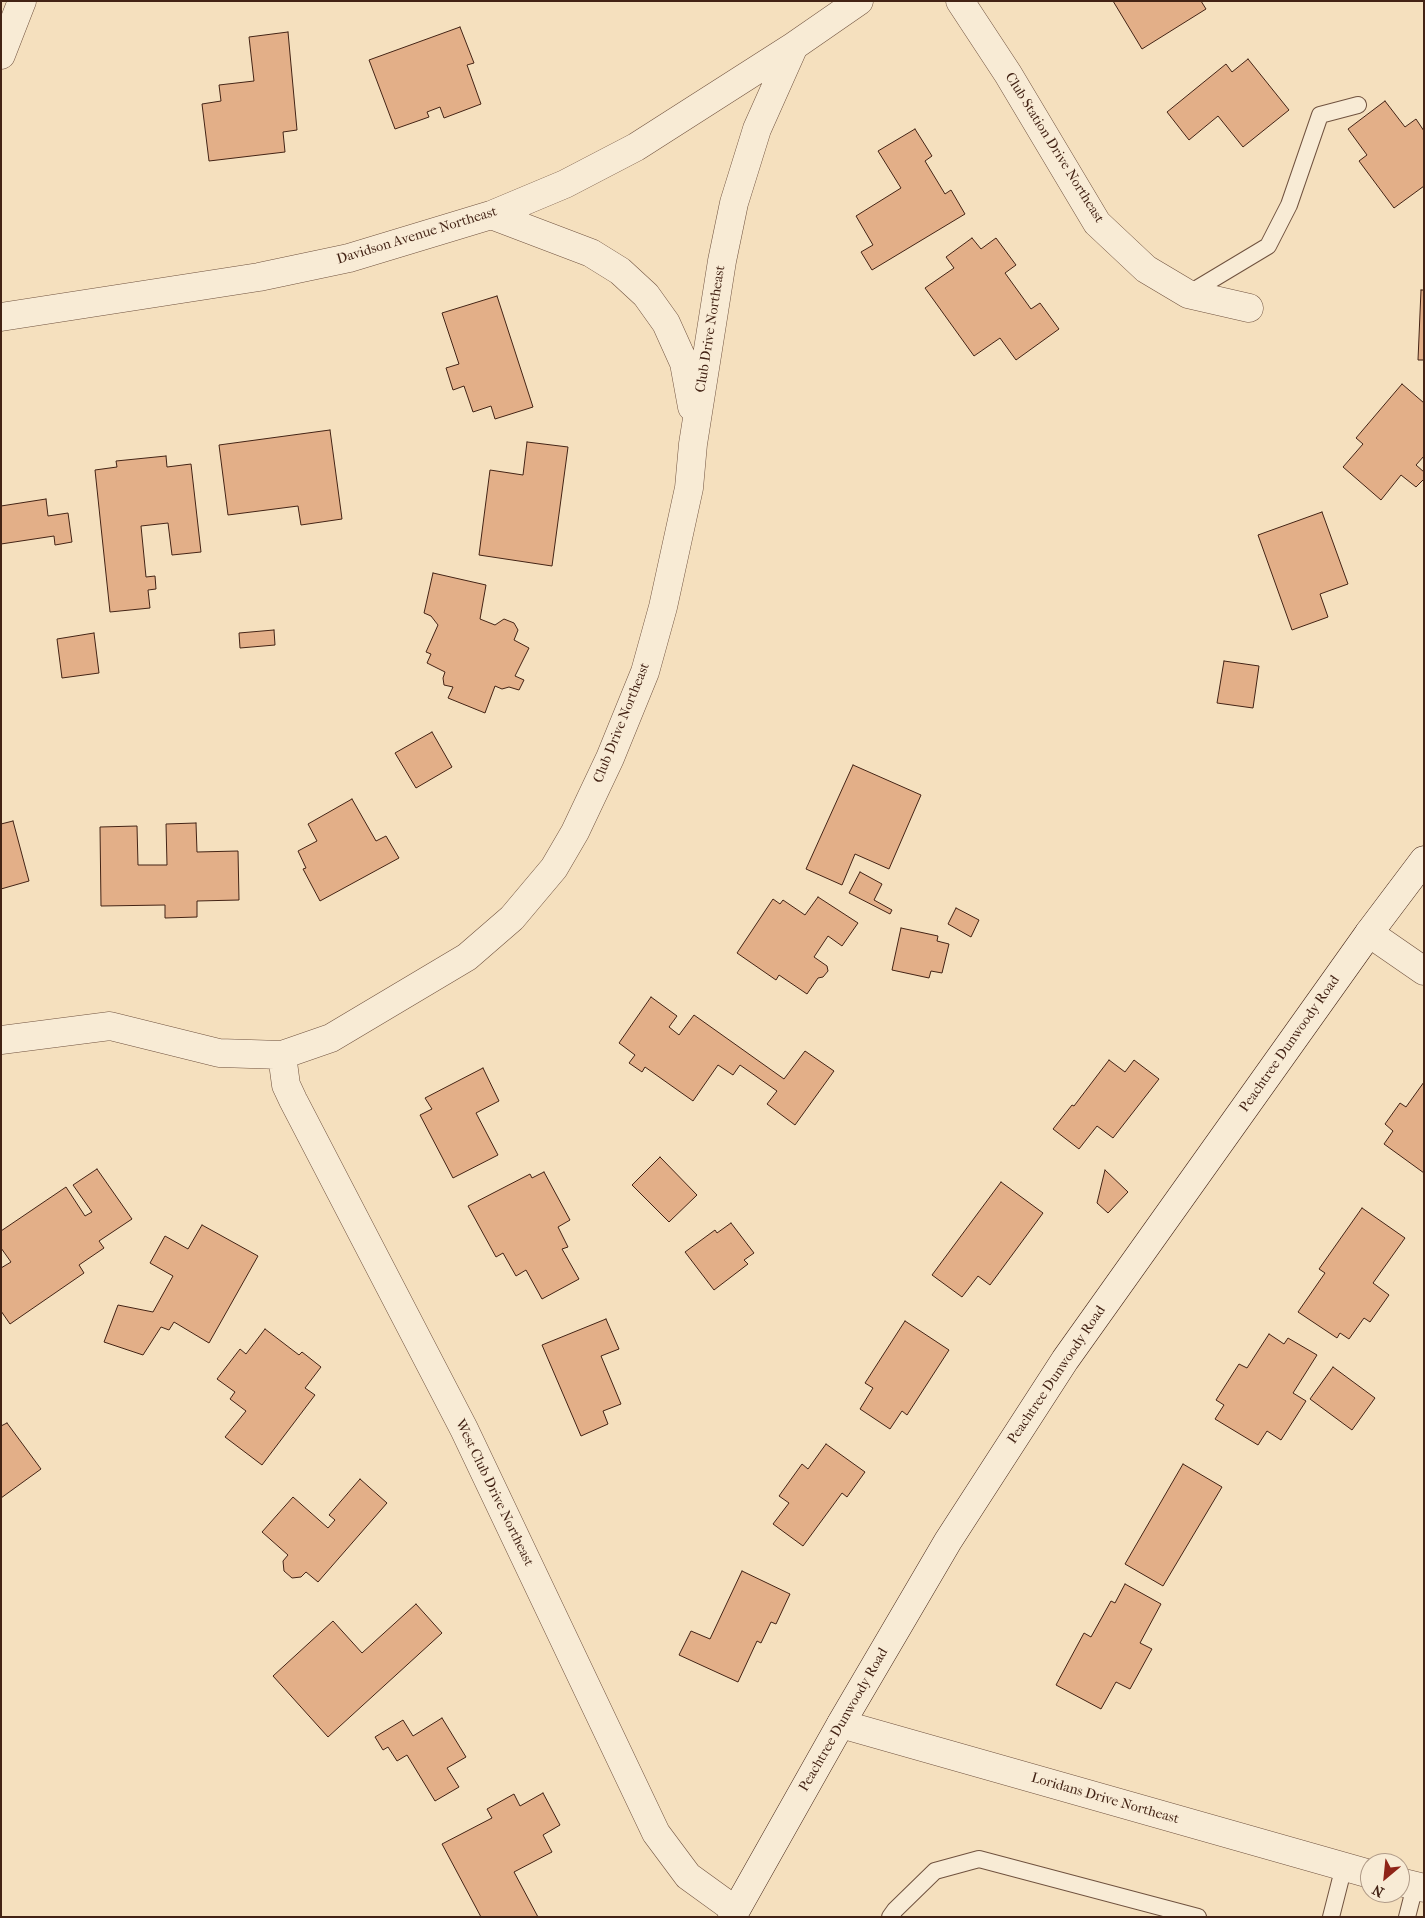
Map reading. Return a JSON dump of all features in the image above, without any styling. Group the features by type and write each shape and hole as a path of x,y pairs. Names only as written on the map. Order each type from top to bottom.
{"street":[{"path":"1,55 22,1"},
{"path":"794,46 859,1"},
{"name":"Club Station Drive Northeast","path":"960,1 1008,74 1097,223 1146,269 1188,294 1249,308"},
{"name":"Davidson Avenue Northeast","path":"1,317 259,277 349,258 491,215 565,184 636,147 794,46"},
{"name":"Club Drive Northeast","path":"1,1040 110,1026 219,1053 282,1055 331,1038 467,956 512,918 554,868 575,832 610,758 644,672 663,607 689,488 693,444 722,261 734,203 757,129 794,46"},
{"path":"491,215 591,253 620,271 646,295 666,323 684,363 691,397 693,444"},
{"name":"Peachtree Dunwoody Road","path":"733,1913 948,1541 1064,1360 1369,933 1424,860"},
{"path":"1369,933 1424,971"},
{"name":"West Club Drive Northeast","path":"282,1055 286,1085 292,1100 464,1429 656,1833 688,1876 733,1913"},
{"name":"Loridans Drive Northeast","path":"841,1724 1360,1871"}],"lane":[{"path":"1188,294 1268,246 1289,205 1320,115 1358,105"},
{"path":"890,1917 935,1871 979,1859 1198,1917"},
{"path":"1331,1917 1344,1866"},
{"path":"1407,1917 1413,1885"}],"building":[{"path":"1113,1 1201,1 1206,9 1142,49"},
{"path":"460,27 474,63 467,65 481,104 444,118 440,107 427,112 429,117 395,129 369,60"},
{"path":"288,32 297,130 283,132 285,152 209,161 202,104 221,101 219,85 254,81 249,37"},
{"path":"1248,59 1289,110 1243,147 1218,116 1189,140 1167,112 1226,64 1232,72"},
{"path":"1385,101 1405,127 1416,119 1424,131 1424,186 1394,208 1359,161 1367,155 1348,129"},
{"path":"915,129 932,156 925,161 945,194 951,190 965,214 872,270 861,252 873,245 856,216 901,188 878,151"},
{"path":"972,238 981,249 996,238 1016,265 1005,273 1031,309 1040,303 1059,329 1016,360 1000,338 974,356 925,288 954,268 946,257"},
{"path":"1421,290 1424,290 1424,360 1418,360"},
{"path":"497,296 533,407 495,419 491,406 473,412 464,386 453,390 446,368 459,364 442,313"},
{"path":"1402,384 1424,403 1424,456 1416,465 1424,472 1424,479 1416,487 1401,475 1381,500 1343,467 1363,444 1356,438"},
{"path":"330,430 342,519 301,525 298,506 228,515 219,445"},
{"path":"527,442 568,447 552,566 479,555 490,470 523,475"},
{"path":"166,456 167,467 191,464 201,552 172,555 168,523 141,526 146,577 155,576 156,589 148,590 150,608 110,612 95,470 117,467 116,461"},
{"path":"46,499 48,516 68,513 72,542 55,545 54,536 1,544 1,506"},
{"path":"1322,512 1348,584 1320,594 1328,617 1292,630 1258,535"},
{"path":"433,573 486,585 480,619 495,625 504,619 514,623 518,630 514,640 529,648 515,676 524,680 519,690 509,687 502,689 495,686 485,713 448,698 453,687 444,685 443,678 445,672 427,663 431,654 426,652 438,625 431,616 424,613"},
{"path":"274,630 275,645 240,648 239,633"},
{"path":"94,633 99,673 62,678 57,639"},
{"path":"1224,661 1259,666 1253,708 1217,703"},
{"path":"432,732 452,767 416,788 395,753"},
{"path":"853,765 921,795 889,869 855,854 842,885 806,869"},
{"path":"352,799 376,841 386,836 399,858 320,901 303,869 306,868 298,851 317,841 308,824"},
{"path":"13,821 29,881 1,889 1,824"},
{"path":"196,823 197,852 238,851 239,900 197,901 197,917 165,918 165,905 101,906 100,827 137,826 138,865 167,865 166,824"},
{"path":"860,872 882,884 874,900 892,910 890,914 849,893"},
{"path":"818,897 858,923 842,946 828,936 814,957 827,966 828,971 823,977 818,978 807,994 779,975 776,980 737,953 773,899 780,904 783,900 805,915"},
{"path":"956,908 979,920 971,937 948,924"},
{"path":"901,928 938,936 937,941 949,944 942,973 931,971 929,978 892,970"},
{"path":"651,997 677,1016 669,1027 679,1035 694,1015 784,1079 805,1051 834,1071 795,1125 767,1104 777,1091 740,1065 733,1075 718,1065 693,1101 645,1067 642,1072 629,1063 635,1055 619,1043"},
{"path":"1109,1060 1125,1072 1134,1060 1159,1079 1113,1138 1097,1126 1079,1149 1053,1129 1072,1105 1074,1106"},
{"path":"483,1068 499,1101 476,1113 498,1155 453,1178 420,1115 432,1109 425,1098"},
{"path":"1424,1082 1424,1173 1384,1144 1393,1131 1385,1124 1400,1103 1406,1107"},
{"path":"660,1157 697,1195 669,1222 632,1185"},
{"path":"97,1169 132,1219 99,1241 104,1248 79,1265 84,1273 10,1324 1,1311 1,1268 11,1262 1,1248 1,1231 66,1187 85,1216 92,1212 73,1185"},
{"path":"1105,1170 1128,1192 1108,1213 1097,1203"},
{"path":"544,1172 570,1220 558,1227 568,1247 562,1249 579,1279 542,1299 526,1270 516,1276 503,1253 496,1257 468,1206 530,1174 532,1178"},
{"path":"1001,1182 1043,1213 990,1285 978,1276 962,1297 932,1275"},
{"path":"1362,1208 1405,1238 1373,1283 1389,1295 1370,1322 1364,1318 1349,1339 1340,1333 1337,1338 1298,1312 1325,1273 1319,1269"},
{"path":"731,1223 754,1253 744,1260 748,1264 714,1290 685,1252 715,1230 717,1233"},
{"path":"202,1225 258,1256 209,1343 174,1322 169,1330 161,1327 143,1355 104,1342 118,1305 153,1312 173,1276 150,1263 165,1236 188,1249"},
{"path":"606,1319 619,1349 601,1356 621,1404 603,1411 608,1424 581,1436 542,1345"},
{"path":"905,1321 949,1350 907,1415 902,1411 890,1429 860,1409 873,1388 865,1383"},
{"path":"265,1329 299,1355 302,1352 321,1367 305,1388 315,1395 262,1465 225,1437 246,1411 230,1399 235,1392 217,1379 240,1349 246,1354"},
{"path":"1269,1334 1284,1344 1288,1338 1317,1355 1293,1393 1306,1401 1281,1440 1267,1431 1258,1445 1215,1419 1224,1405 1216,1400 1239,1364 1247,1368"},
{"path":"1333,1367 1375,1398 1352,1430 1310,1399"},
{"path":"7,1423 41,1469 1,1498 1,1426"},
{"path":"826,1444 865,1472 847,1497 842,1493 803,1546 773,1524 789,1503 779,1496 802,1464 808,1469"},
{"path":"1183,1464 1222,1487 1163,1586 1125,1564"},
{"path":"360,1479 387,1503 318,1582 306,1572 301,1577 292,1578 284,1571 283,1561 288,1555 262,1532 293,1497 328,1528 335,1520 329,1515"},
{"path":"742,1571 790,1594 776,1624 771,1622 761,1643 757,1641 738,1682 679,1655 691,1631 710,1639"},
{"path":"1125,1584 1161,1604 1140,1643 1152,1649 1130,1689 1116,1682 1101,1709 1056,1685 1084,1633 1091,1637 1111,1601 1115,1603"},
{"path":"416,1604 442,1633 328,1737 273,1676 333,1621 362,1653"},
{"path":"442,1718 466,1757 447,1768 459,1787 435,1801 407,1755 397,1761 388,1747 383,1750 375,1737 403,1720 413,1736"},
{"path":"543,1793 560,1825 543,1835 552,1852 514,1872 538,1917 481,1917 442,1844 492,1818 487,1809 514,1794 520,1806"}]}
